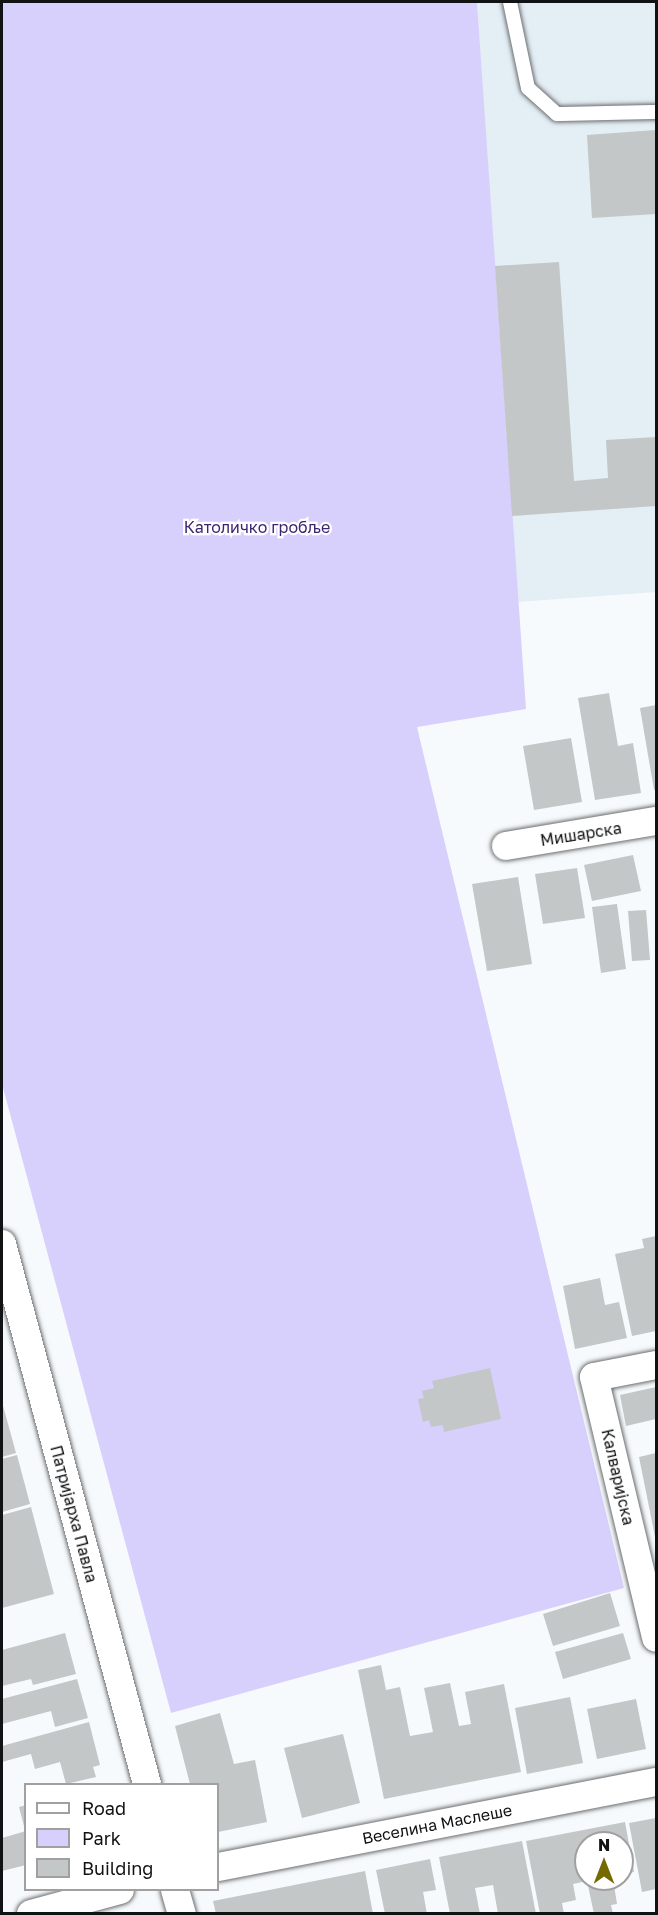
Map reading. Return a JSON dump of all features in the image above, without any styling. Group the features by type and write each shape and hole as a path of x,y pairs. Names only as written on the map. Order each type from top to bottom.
{"street":[{"name":"Мишарска","path":"506,846 657,821"},
{"name":"Патријарха Павла","path":"2,1244 146,1783"},
{"name":"Калваријска","path":"657,1365 594,1377 657,1638"},
{"name":"Веселина Маслеше","path":"219,1867 657,1782"},
{"path":"31,1914 116,1891"},
{"path":"176,1891 182,1914"}],"lane":[{"path":"510,2 528,88 557,114 657,112"}],"shaded area":[{"path":"477,2 656,2 656,592 517,602"}],"green space":[{"name":"Католичко гробље","path":"2,2 477,2 526,709 417,727 624,1588 171,1713 2,1084"}],"building":[{"path":"656,130 656,214 592,218 587,135"},
{"path":"559,262 574,481 608,478 606,440 656,437 656,506 512,516 495,266"},
{"path":"609,693 618,746 633,743 641,793 595,800 578,698"},
{"path":"656,705 656,790 654,790 640,708"},
{"path":"571,738 582,802 534,810 523,746"},
{"path":"633,855 641,891 592,901 584,865"},
{"path":"577,868 585,918 543,924 535,874"},
{"path":"518,877 532,964 487,971 472,884"},
{"path":"617,904 626,969 601,973 592,907"},
{"path":"646,910 650,960 632,961 628,911"},
{"path":"656,1236 656,1331 632,1336 615,1254 644,1248 642,1239"},
{"path":"600,1278 605,1305 619,1302 627,1338 575,1349 563,1286"},
{"path":"490,1368 501,1419 444,1432 443,1425 431,1427 429,1420 423,1422 418,1399 424,1398 422,1391 434,1388 432,1381"},
{"path":"656,1387 656,1419 626,1426 620,1395"},
{"path":"2,1402 16,1453 2,1457"},
{"path":"656,1453 656,1537 655,1537 639,1457"},
{"path":"17,1455 30,1504 2,1512 2,1459"},
{"path":"31,1507 54,1594 2,1608 2,1515"},
{"path":"610,1593 620,1626 553,1646 543,1614"},
{"path":"65,1633 76,1674 33,1685 31,1679 2,1686 2,1650"},
{"path":"623,1633 631,1659 563,1679 555,1652"},
{"path":"381,1665 386,1690 400,1687 410,1736 433,1732 424,1688 450,1683 459,1726 471,1724 465,1692 504,1684 521,1772 384,1799 358,1670"},
{"path":"77,1679 88,1718 55,1727 51,1711 2,1724 2,1699"},
{"path":"570,1697 583,1763 527,1774 515,1708"},
{"path":"636,1699 646,1749 597,1759 587,1709"},
{"path":"220,1713 234,1764 255,1760 267,1822 219,1832 219,1783 190,1783 175,1726"},
{"path":"89,1722 100,1765 93,1767 96,1777 66,1783 60,1762 35,1769 31,1754 2,1762 2,1746"},
{"path":"343,1734 360,1803 302,1818 284,1748"},
{"path":"24,1806 24,1826 19,1807"},
{"path":"656,1818 656,1889 642,1892 634,1850 634,1831 631,1831 629,1823"},
{"path":"625,1822 627,1831 578,1831"},
{"path":"24,1832 24,1866 2,1871 2,1838"},
{"path":"574,1832 573,1884 576,1900 562,1903 564,1914 540,1914 526,1841"},
{"path":"522,1841 536,1914 498,1914 493,1885 475,1888 480,1914 450,1914 439,1857"},
{"path":"430,1859 436,1890 423,1892 427,1914 385,1914 376,1870"},
{"path":"365,1871 373,1914 216,1914 213,1901"},
{"path":"589,1891 615,1891 617,1904 611,1905 613,1914 594,1914"}]}
